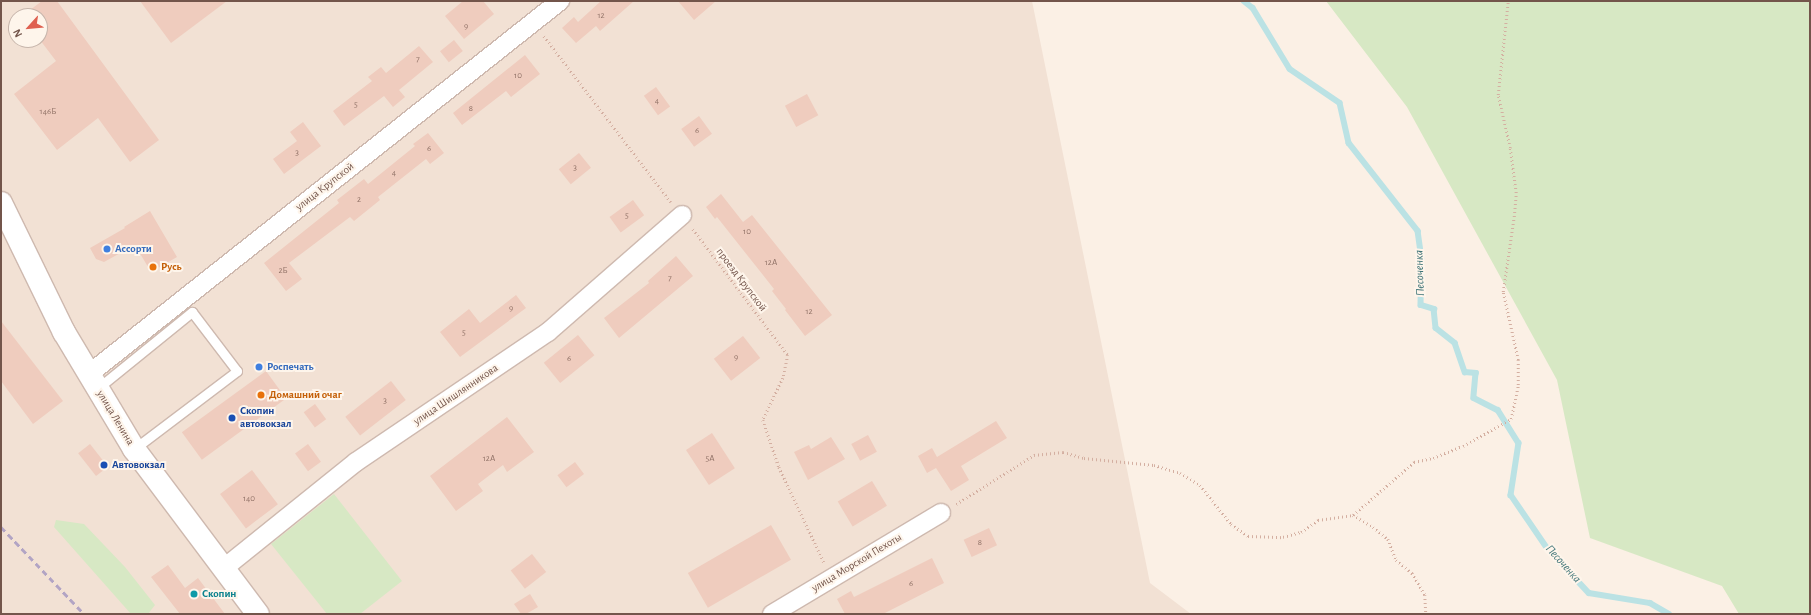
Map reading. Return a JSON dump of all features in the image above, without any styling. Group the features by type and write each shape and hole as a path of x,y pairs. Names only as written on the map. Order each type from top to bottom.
{"street":[{"name":"улица Крупской","path":"94,381 560,1"},
{"name":"улица Ленина","path":"1,203 64,332 134,449 258,614"},
{"name":"улица Шишлянникова","path":"224,568 356,462 548,332 682,215"},
{"name":"улица Морской Пехоты","path":"772,614 941,513"}],"lane":[{"path":"94,381 192,312 237,371 134,449"}],"path":[{"path":"941,513 1034,455 1063,452 1084,458 1154,465 1180,473 1200,485 1231,524 1248,536 1283,537 1301,532 1318,520 1353,515 1414,462 1432,458 1463,446 1498,428 1511,419 1518,385 1518,360 1503,292 1516,193 1510,148 1498,95 1508,1"},
{"name":"проезд Крупской","path":"533,22 682,215 788,356 783,378 763,420 779,467 832,578"},
{"path":"1353,515 1373,527 1388,539 1396,560 1412,573 1425,595 1426,614"}],"shaded area":[{"path":"1,1 1032,1 1150,583 1191,614 1,614"}],"green space":[{"path":"1326,1 1810,1 1810,614 1739,614 1722,586 1590,538 1557,380 1407,107"},
{"path":"334,494 402,581 360,614 327,614 271,544"},
{"path":"56,520 84,524 125,567 155,605 148,614 131,614 54,527"}],"building":[{"path":"42,1 57,1 159,140 130,162 98,118 57,150 14,94 56,61 46,48 48,48 48,8 33,8"},
{"path":"140,1 227,1 171,43"},
{"path":"463,1 483,1 494,14 464,39 445,16"},
{"path":"601,1 634,1 600,31 596,26 576,43 562,28 574,17 578,22"},
{"path":"678,1 716,1 694,20"},
{"path":"454,40 463,51 449,62 440,51"},
{"path":"419,46 433,62 399,90 405,97 393,107 384,96 344,126 333,111 372,81 368,77 381,67 386,73"},
{"path":"525,55 540,74 511,97 506,91 462,125 453,113"},
{"path":"656,87 670,106 658,115 644,96"},
{"path":"807,94 818,115 796,127 785,106"},
{"path":"699,116 712,134 694,147 681,129"},
{"path":"303,122 321,146 284,174 273,159 297,141 290,132"},
{"path":"428,133 444,153 430,164 426,159 378,197 380,200 354,221 350,217 289,263 302,279 286,291 264,263 339,203 337,200 364,179 368,184 415,146 413,144"},
{"path":"579,153 591,168 571,184 559,169"},
{"path":"721,194 743,222 752,215 832,315 805,336 772,291 774,289 717,217 715,219 706,207"},
{"path":"633,200 644,215 621,232 610,217"},
{"path":"150,211 177,257 151,272 135,245 104,262 96,259 90,248 125,228 124,227"},
{"path":"676,256 693,276 619,338 604,318 649,283 648,281"},
{"path":"516,295 526,308 460,357 440,332 469,309 480,323"},
{"path":"1,321 63,401 33,424 1,381"},
{"path":"578,335 594,355 560,383 544,363"},
{"path":"743,336 760,358 731,381 714,359"},
{"name":"Скопин автовокзал","path":"266,371 286,399 202,460 182,432"},
{"path":"391,381 406,400 360,436 345,417"},
{"path":"315,404 326,419 315,428 304,412"},
{"path":"507,417 534,452 507,472 503,465 478,484 483,491 456,511 430,476"},
{"path":"996,421 1007,438 961,466 969,480 951,491 936,468 927,473 918,456 932,448 937,457"},
{"path":"712,433 735,468 709,485 686,450"},
{"path":"868,435 877,452 860,461 851,444"},
{"path":"831,437 845,459 808,480 794,452 809,445 811,449"},
{"path":"90,444 108,467 96,476 78,453"},
{"path":"308,444 321,462 308,471 295,453"},
{"path":"575,462 584,474 566,487 557,475"},
{"path":"252,470 278,504 246,528 220,494"},
{"path":"872,481 887,506 853,526 838,502"},
{"path":"771,525 791,560 708,608 688,573"},
{"path":"989,528 997,545 972,557 964,540"},
{"path":"532,554 546,572 525,589 511,571"},
{"path":"932,558 944,583 883,614 845,614 837,599 851,591 854,597"},
{"name":"Скопин","path":"168,565 185,588 198,578 225,614 180,614 151,577"},
{"path":"530,594 538,607 526,614 521,614 514,604"}],"waterway":[{"name":"Песоченка","path":"1244,1 1253,8 1290,69 1340,103 1349,143 1418,231 1422,260 1421,305 1434,309 1436,328 1455,343 1465,372 1476,373 1474,398 1498,410 1519,443 1511,495 1548,549 1589,593 1650,603 1669,614"}],"railway":[{"path":"1,527 84,614"}],"place":[{"name":"Ассорти","path":"107,249"},
{"name":"Русь","path":"153,267"},
{"name":"Роспечать","path":"259,367"},
{"name":"Домашний очаг","path":"261,395"},
{"name":"Скопин автовокзал","path":"232,418"},
{"name":"Автовокзал","path":"104,465"},
{"name":"Скопин","path":"194,594"}]}
